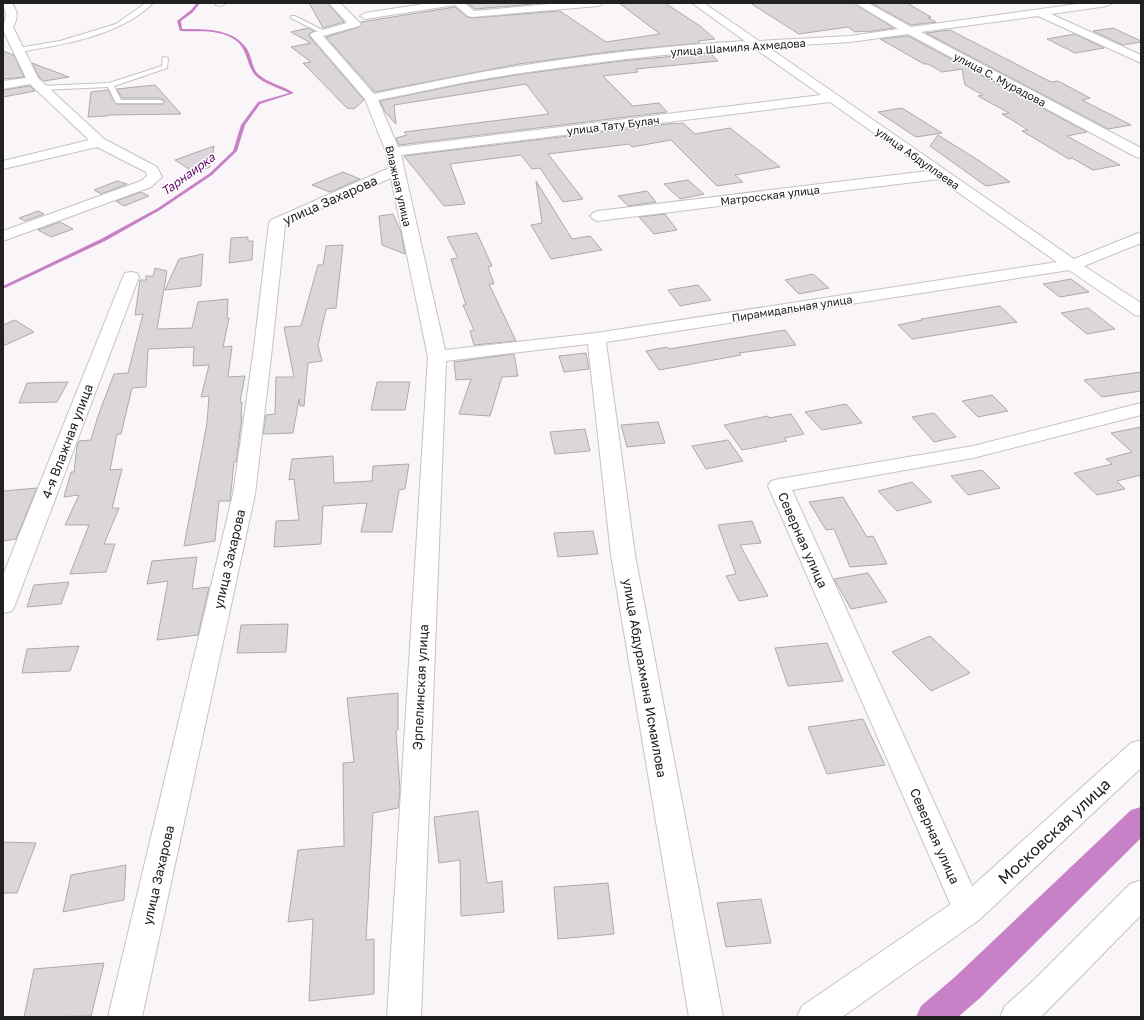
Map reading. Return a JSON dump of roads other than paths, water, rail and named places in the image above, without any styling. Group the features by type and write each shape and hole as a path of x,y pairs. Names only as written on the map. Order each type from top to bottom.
{"street":[{"path":"3,236 146,184 155,177 152,170 99,142 37,84 5,27 12,18 11,10 7,3"},
{"path":"325,33 355,24 334,3"},
{"path":"365,16 452,3"},
{"path":"459,3 472,14 598,3"},
{"name":"улица Абдуллаева","path":"697,3 1072,265 1141,311"},
{"name":"улица С. Мурадова","path":"860,3 1141,154"},
{"path":"1019,3 1141,59"},
{"name":"улица Шамиля Ахмедова","path":"371,98 487,75 603,58 709,47 850,39 1107,3"},
{"name":"Влажная улица","path":"325,33 316,35 371,98 395,161 437,357"},
{"path":"3,85 37,84"},
{"name":"улица Тату Булач","path":"395,161 832,98"},
{"path":"3,165 99,142"},
{"name":"улица Захарова","path":"125,1017 244,494 263,348 277,223 395,161"},
{"name":"Матросская улица","path":"598,216 942,174"},
{"name":"Пирамидальная улица","path":"437,357 596,338 1072,265 1141,237"},
{"name":"4-я Влажная улица","path":"3,605 131,277"},
{"name":"улица Абдурахмана Исмаилова","path":"596,338 623,555 706,1017"},
{"name":"Эрпелинская улица","path":"404,1017 437,357"},
{"name":"Северная улица","path":"968,910 779,486 973,452 1141,409"},
{"name":"Московская улица","path":"814,1017 968,910 1141,751"},
{"path":"1017,1017 1045,992 1141,894"}],"lane":[{"path":"18,50 60,43 118,24 150,3"},
{"path":"293,18 325,33"},
{"path":"37,84 110,85 165,67 165,58"},
{"path":"110,85 118,102 160,102"}],"waterway":[{"name":"Тарнаирка","path":"3,288 103,240 159,209 211,174 235,151 243,125 259,103 292,93 259,77 253,69 245,49 240,42 233,37 208,30 181,30 179,21 192,11 199,3"},
{"path":"933,1017 968,987 1141,819"}]}
